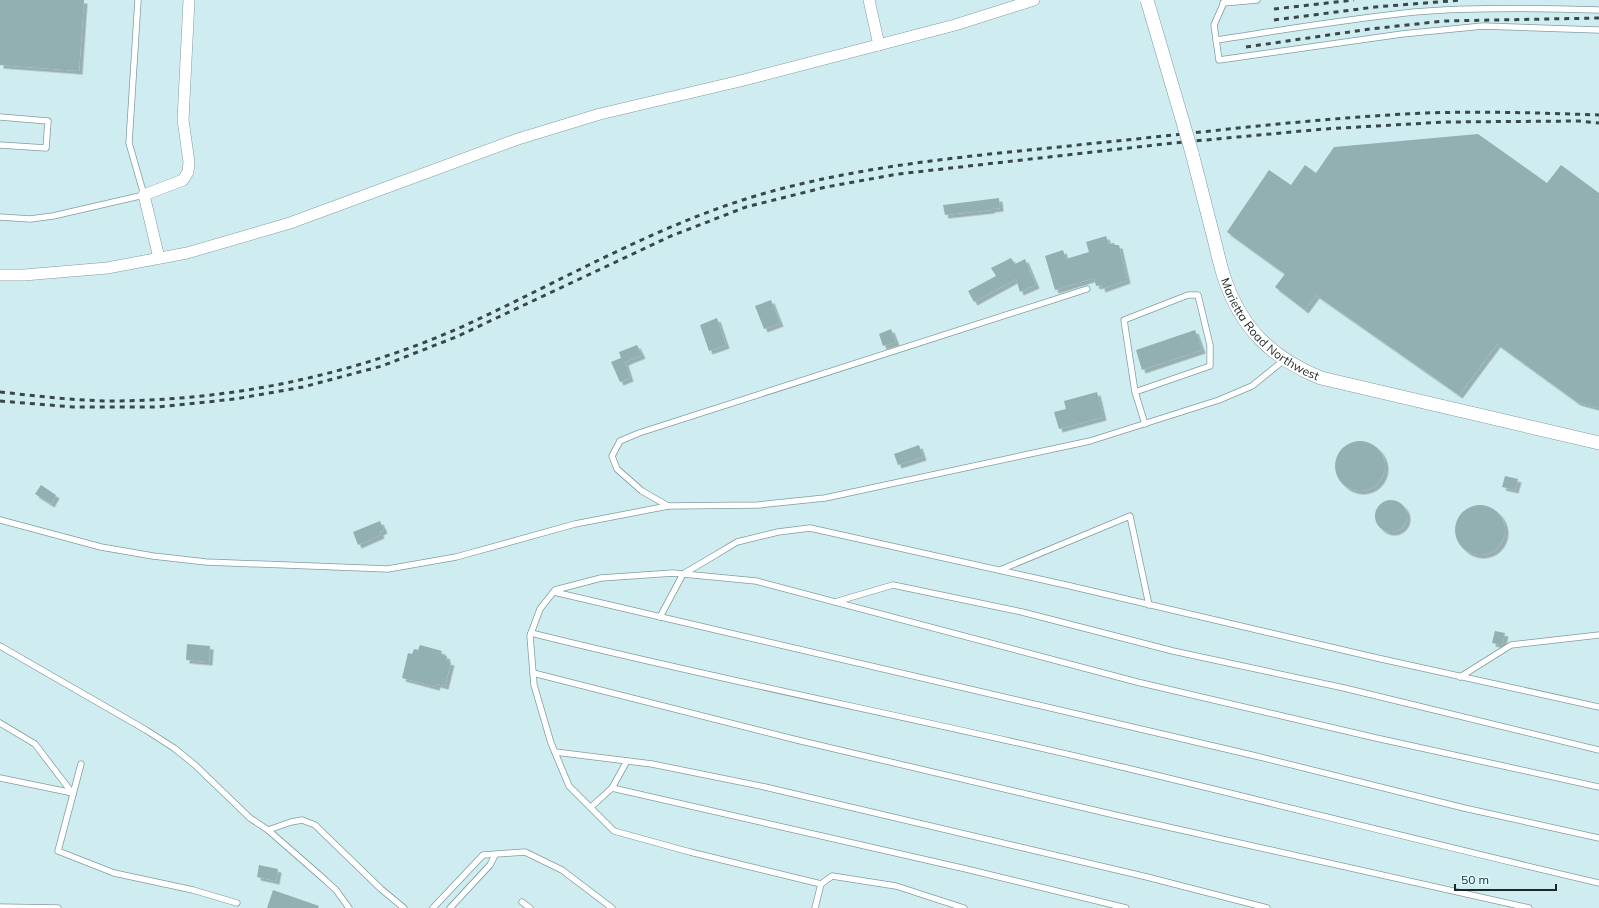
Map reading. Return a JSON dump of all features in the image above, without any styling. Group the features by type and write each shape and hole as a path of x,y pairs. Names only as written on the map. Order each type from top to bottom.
{"street":[{"path":"159,258 144,195 183,180 188,172 189,162 183,120 189,0"},
{"path":"869,0 879,45"},
{"path":"0,275 24,275 108,268 187,253 290,223 518,139 600,114 740,81 955,26 1034,0"},
{"name":"Marietta Road Northwest","path":"1147,0 1192,153 1224,279 1236,307 1253,333 1268,348 1284,360 1321,378 1599,443"}],"lane":[{"path":"0,217 30,219 53,216 144,195 129,143 138,0"},
{"path":"1256,0 1224,2 1214,25 1219,60 1402,34 1483,26 1599,30"},
{"path":"1216,40 1415,12 1518,8 1599,10"},
{"path":"0,117 48,121 46,148 0,145"},
{"path":"668,506 642,491 617,470 612,456 620,441 647,430 1087,289"},
{"path":"1135,392 1210,366 1210,345 1198,295 1188,295 1124,320 1135,392 1145,424"},
{"path":"0,520 102,547 153,556 206,562 388,569 456,557 575,524 668,506 758,505 825,498 1090,441 1220,400 1252,386 1284,360"},
{"path":"999,571 1130,516 1149,605"},
{"path":"660,617 683,574 737,542 778,532 810,528 1460,677 1599,707"},
{"path":"821,884 690,852 614,831 569,786 555,752 534,685 530,636 540,609 554,592 601,578 673,573 756,581 1137,682 1376,738 1599,787"},
{"path":"834,602 893,585 1022,612 1173,651 1344,688 1599,750"},
{"path":"554,592 1256,756 1464,808 1599,838"},
{"path":"531,633 642,660 1122,767 1463,852 1599,883"},
{"path":"1460,677 1511,645 1599,635"},
{"path":"0,646 146,730 174,748 195,765 250,818 268,830 336,890 349,908"},
{"path":"533,672 797,740 1119,816 1529,908"},
{"path":"0,723 35,744 74,794"},
{"path":"555,752 652,764 765,787 1147,877 1267,908"},
{"path":"591,807 612,788 627,761"},
{"path":"81,764 58,851 114,873 193,890 237,903"},
{"path":"0,778 74,794"},
{"path":"612,788 1126,908"},
{"path":"268,830 302,820 315,825 381,889 404,908"},
{"path":"433,908 483,855 526,852 562,870 612,908"},
{"path":"450,908 490,865 495,854"},
{"path":"815,908 821,884 832,876 896,886 964,908"},
{"path":"522,902 530,908"},
{"path":"0,907 58,908"}],"building":[{"path":"0,0 84,0 79,71 0,65"},
{"path":"1478,134 1547,183 1561,165 1599,193 1599,408 1577,402 1497,344 1459,395 1316,295 1305,310 1275,287 1285,274 1227,232 1269,170 1291,185 1305,165 1316,173 1334,147"},
{"path":"999,198 1000,208 945,215 943,205"},
{"path":"1106,236 1109,244 1114,243 1115,245 1119,245 1127,280 1102,289 1101,285 1096,286 1094,278 1055,290 1045,256 1063,250 1066,259 1089,252 1086,242"},
{"path":"1011,258 1015,264 1025,259 1036,285 1020,292 1016,279 974,302 968,291 996,276 991,268"},
{"path":"771,300 780,323 764,329 755,306"},
{"path":"717,318 726,345 709,351 700,325"},
{"path":"891,329 896,342 883,346 879,334"},
{"path":"1195,330 1202,350 1142,370 1136,350"},
{"path":"637,345 642,355 625,362 630,378 620,382 611,362 621,358 619,352"},
{"path":"1097,392 1103,417 1059,429 1054,412 1066,409 1064,401"},
{"path":"1360,441 1370,443 1378,448 1383,456 1385,466 1383,476 1378,484 1370,489 1360,491 1350,489 1342,484 1337,476 1335,466 1337,456 1342,448 1350,443"},
{"path":"919,445 923,457 898,465 894,454"},
{"path":"1505,476 1518,479 1515,490 1502,487"},
{"path":"41,485 56,495 51,504 35,494"},
{"path":"1394,500 1400,502 1405,507 1407,516 1405,525 1400,530 1388,532 1382,530 1377,525 1375,513 1377,507 1382,502"},
{"path":"1475,505 1485,505 1498,512 1505,525 1505,535 1498,548 1485,555 1475,555 1466,551 1459,544 1455,535 1455,525 1459,516 1466,509"},
{"path":"380,521 384,530 380,532 381,535 358,545 353,532"},
{"path":"1495,631 1505,633 1502,645 1492,643"},
{"path":"187,644 210,646 209,662 186,660"},
{"path":"420,645 442,651 441,654 447,656 446,661 451,662 445,686 437,684 436,687 402,678 408,653 412,654 414,649 418,650"},
{"path":"259,865 278,869 276,881 257,877"},
{"path":"273,890 319,906 318,908 267,908"}],"railway":[{"path":"1274,9 1354,0"},
{"path":"1274,20 1375,7 1462,0"},
{"path":"1246,47 1370,29 1444,21 1599,18"},
{"path":"0,392 86,400 115,401 160,399 206,396 251,389 296,381 340,370 426,342 504,307 649,236 724,206 803,183 886,167 1012,152 1261,126 1384,115 1447,112 1512,112 1599,115"},
{"path":"0,401 73,407 158,407 235,399 303,387 382,366 456,337 671,236 746,207 826,187 898,174 1173,143 1324,129 1445,122 1579,121 1599,123"}]}
